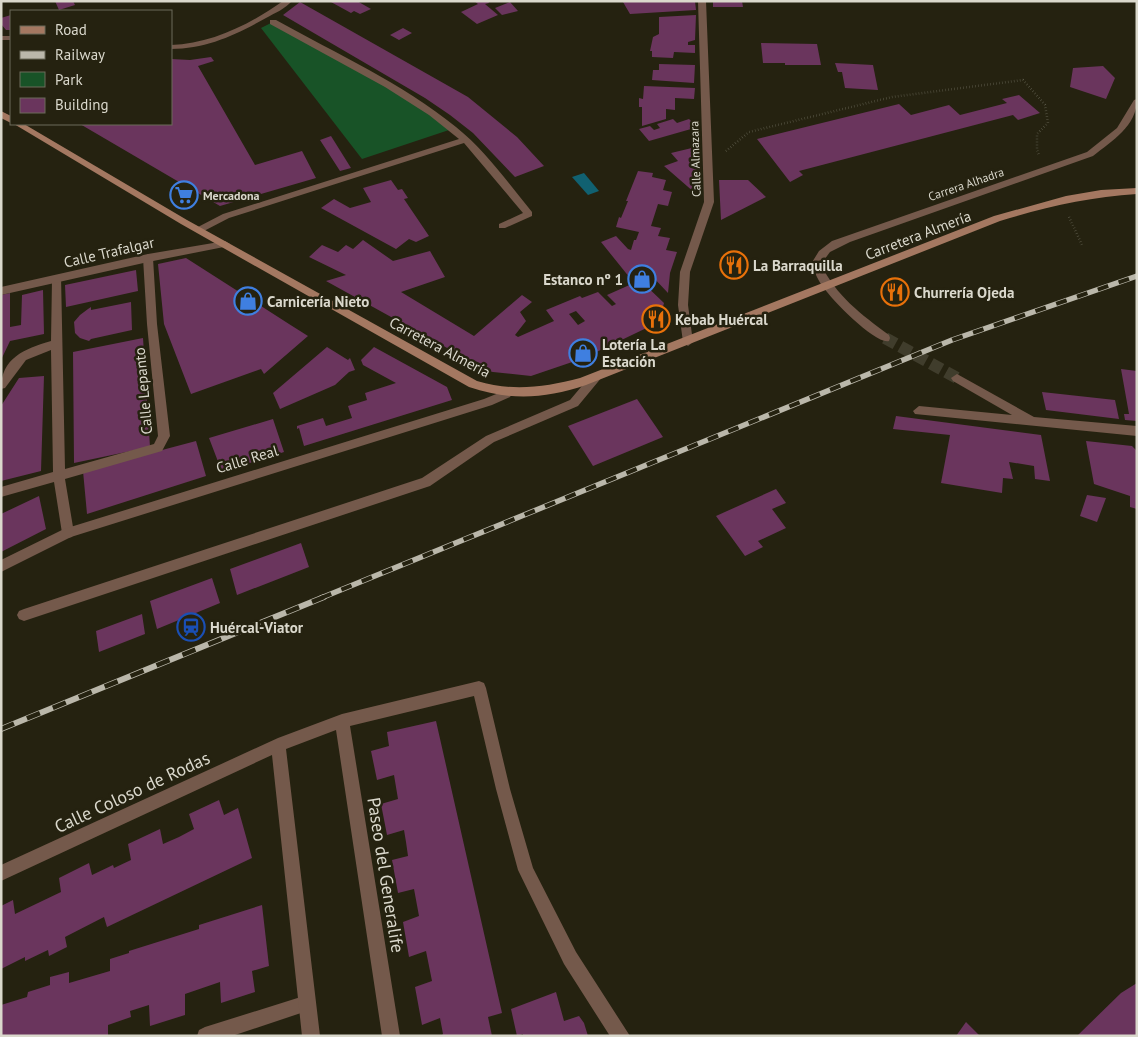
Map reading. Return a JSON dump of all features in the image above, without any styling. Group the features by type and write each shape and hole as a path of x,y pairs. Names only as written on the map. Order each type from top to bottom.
{"main road":[{"name":"Carretera Almería","path":"20,125 199,230 473,384 506,394 535,394 596,377 964,232 1029,209 1094,193 1137,191"}],"street":[{"path":"172,47 187,47 212,42 236,32 288,1"},
{"name":"Calle Almazara","path":"688,342 683,305 685,272 710,202 702,1"},
{"path":"273,22 400,94 465,140 528,214 502,226"},
{"name":"Carrera Alhadra","path":"827,286 820,277 816,264 821,253 837,243 1090,154 1120,130 1137,102"},
{"path":"199,230 226,216 465,140"},
{"name":"Calle Trafalgar","path":"1,291 148,258 225,244"},
{"name":"Calle Lepanto","path":"1,492 158,448 164,436 152,324 148,258"},
{"path":"56,279 59,477 68,533"},
{"path":"827,286 859,318 884,338"},
{"path":"1,385 18,359 31,351 56,344"},
{"path":"24,615 426,482 490,439 574,403 596,377"},
{"path":"958,378 1034,422"},
{"name":"Calle Real","path":"1,566 68,533 488,402 506,394"},
{"path":"919,411 1137,431"},
{"name":"Calle Coloso de Rodas","path":"1,873 278,745 342,721 480,688 503,789 526,870 570,958 614,1027 622,1036"},
{"name":"Paseo del Generalife","path":"342,721 391,1036"},
{"path":"278,745 311,1036"},
{"path":"205,1036 308,1003"}],"path":[{"path":"708,153 726,151 749,132 892,97 1023,80 1045,105 1048,123 1037,134 1037,150"}],"green space":[{"path":"273,22 400,94 452,129 362,159 261,28"}],"water":[{"path":"584,173 599,191 588,195 572,177"}],"building":[{"path":"55,1 73,1 75,5 59,10"},
{"path":"357,1 371,9 360,14 354,11 351,13 331,2"},
{"path":"474,1 488,1 489,3 485,4 498,15 477,24 461,12 478,4"},
{"path":"695,1 696,10 630,14 623,2"},
{"path":"713,1 742,1 743,7 713,7"},
{"path":"300,2 468,97 517,137 544,166 515,177 473,133 450,115 425,98 283,15"},
{"path":"510,2 518,11 502,15 495,8"},
{"path":"10,15 10,30 6,30 1,24 1,18"},
{"path":"696,15 695,40 688,42 688,45 695,45 695,53 674,52 673,58 652,57 652,51 650,51 653,37 659,34 659,17"},
{"path":"403,28 412,33 399,40 390,35"},
{"path":"761,43 817,44 821,65 763,63"},
{"path":"211,57 214,61 198,66 255,165 302,151 316,178 220,206 82,125 172,125 172,59 190,60"},
{"path":"835,63 873,65 878,90 845,88 842,72 838,72"},
{"path":"659,64 695,65 694,83 652,80 653,70 659,70"},
{"path":"1103,66 1115,78 1106,99 1070,87 1073,68"},
{"path":"644,86 695,88 694,99 675,98 675,110 666,109 666,119 642,126 642,107 639,107 639,98 643,99"},
{"path":"1019,95 1040,113 1018,120 1013,115 799,171 803,175 790,182 757,139 899,104 911,115 949,105 960,115 1007,103 1002,99"},
{"path":"673,119 677,123 689,119 691,121 697,120 698,127 649,141 639,129 650,126 654,130 660,128 657,124"},
{"path":"331,136 351,168 340,171 320,140"},
{"path":"696,147 698,186 695,193 664,166 678,161 671,153"},
{"path":"638,171 653,173 652,177 666,180 663,190 672,192 668,206 658,204 651,226 661,228 658,236 670,238 666,250 677,252 670,273 668,293 651,275 640,280 664,303 659,322 584,358 531,376 461,366 467,359 326,281 346,275 309,257 322,245 338,252 346,245 353,249 363,240 393,261 430,251 445,277 401,292 474,336 522,295 532,302 520,312 526,321 515,335 518,337 554,321 546,310 580,296 582,298 598,292 612,306 616,304 607,295 634,283 601,242 616,236 631,250 639,232 616,227 628,201 626,201","holes":["576,311 585,321 578,325 569,314"]},
{"path":"391,180 398,190 402,189 408,198 404,199 429,236 416,242 409,239 396,249 321,208 334,199 350,208 371,202 363,188"},
{"path":"719,180 748,180 766,197 721,220"},
{"path":"186,258 308,336 264,374 261,369 191,394 164,324 158,264"},
{"path":"136,270 138,291 66,307 65,285"},
{"path":"43,290 44,334 10,341 1,360 1,295 10,293 10,327 21,325 22,295"},
{"path":"131,302 132,330 89,341 80,338 75,333 74,322 91,307 91,310"},
{"path":"143,338 150,447 74,463 73,352"},
{"path":"327,347 348,360 350,358 355,370 349,372 335,385 280,409 273,393"},
{"path":"374,347 447,387 452,400 304,446 297,426 323,418 326,426 352,418 348,406 367,400 365,393 396,383 363,365 361,360"},
{"path":"1121,369 1137,371 1137,421 1125,420 1124,414 1129,414"},
{"path":"44,376 41,471 1,481 1,406 19,378"},
{"path":"1042,392 1115,400 1119,419 1046,410"},
{"path":"637,399 663,437 593,466 568,426"},
{"path":"896,416 1041,435 1050,481 1035,479 1034,466 1009,462 1013,479 1003,478 1002,493 941,483 950,435 893,429"},
{"path":"273,419 284,452 222,472 209,438"},
{"path":"196,441 206,476 87,514 83,471"},
{"path":"1086,441 1132,446 1137,451 1137,509 1130,507 1130,496 1094,484"},
{"path":"776,489 786,503 772,509 786,528 758,541 763,547 745,556 716,516"},
{"path":"1087,495 1106,498 1097,522 1080,516"},
{"path":"39,496 46,529 1,552 1,514"},
{"path":"301,543 309,567 237,595 230,569"},
{"path":"212,578 220,603 157,629 150,601"},
{"path":"142,614 145,634 99,652 96,631"},
{"path":"436,721 502,1013 488,1017 492,1036 441,1036 443,1034 440,1018 422,1025 415,987 432,981 426,951 409,957 403,922 419,916 414,889 398,893 392,860 408,856 404,830 387,835 381,804 398,799 394,775 377,780 371,751 389,746 387,732"},
{"path":"219,800 224,815 238,808 252,858 107,927 104,917 65,937 67,947 49,956 48,950 25,961 25,957 1,969 1,906 13,900 15,914 61,892 59,878 89,863 92,875 113,865 114,868 131,860 128,844 160,829 163,844 179,837 194,829 189,814"},
{"path":"262,905 269,966 252,971 255,992 221,1003 220,982 185,994 185,1015 150,1026 149,1005 130,1011 131,1017 108,1025 108,1036 1,1036 1,1005 27,997 28,992 50,985 50,977 69,972 69,983 110,971 110,959 129,953 129,951 199,929 199,925"},
{"path":"1137,983 1137,1036 1077,1036 1121,993"},
{"path":"556,992 564,1021 579,1016 584,1023 588,1036 523,1036 523,1034 517,1036 511,1009"},
{"path":"966,1022 980,1036 956,1036"}],"tunnel":[{"path":"885,338 957,378"}],"railway":[{"path":"321,598 952,340 1137,276"},
{"path":"1,729 324,597"}],"place":[{"name":"Mercadona","path":"184,195"},
{"name":"La Barraquilla","path":"734,265"},
{"name":"Estanco nº 1","path":"642,279"},
{"name":"Churrería Ojeda","path":"895,292"},
{"name":"Carnicería Nieto","path":"248,301"},
{"name":"Kebab Huércal","path":"656,319"},
{"name":"Lotería La Estación","path":"583,353"},
{"name":"Huércal-Viator","path":"191,627"}]}
